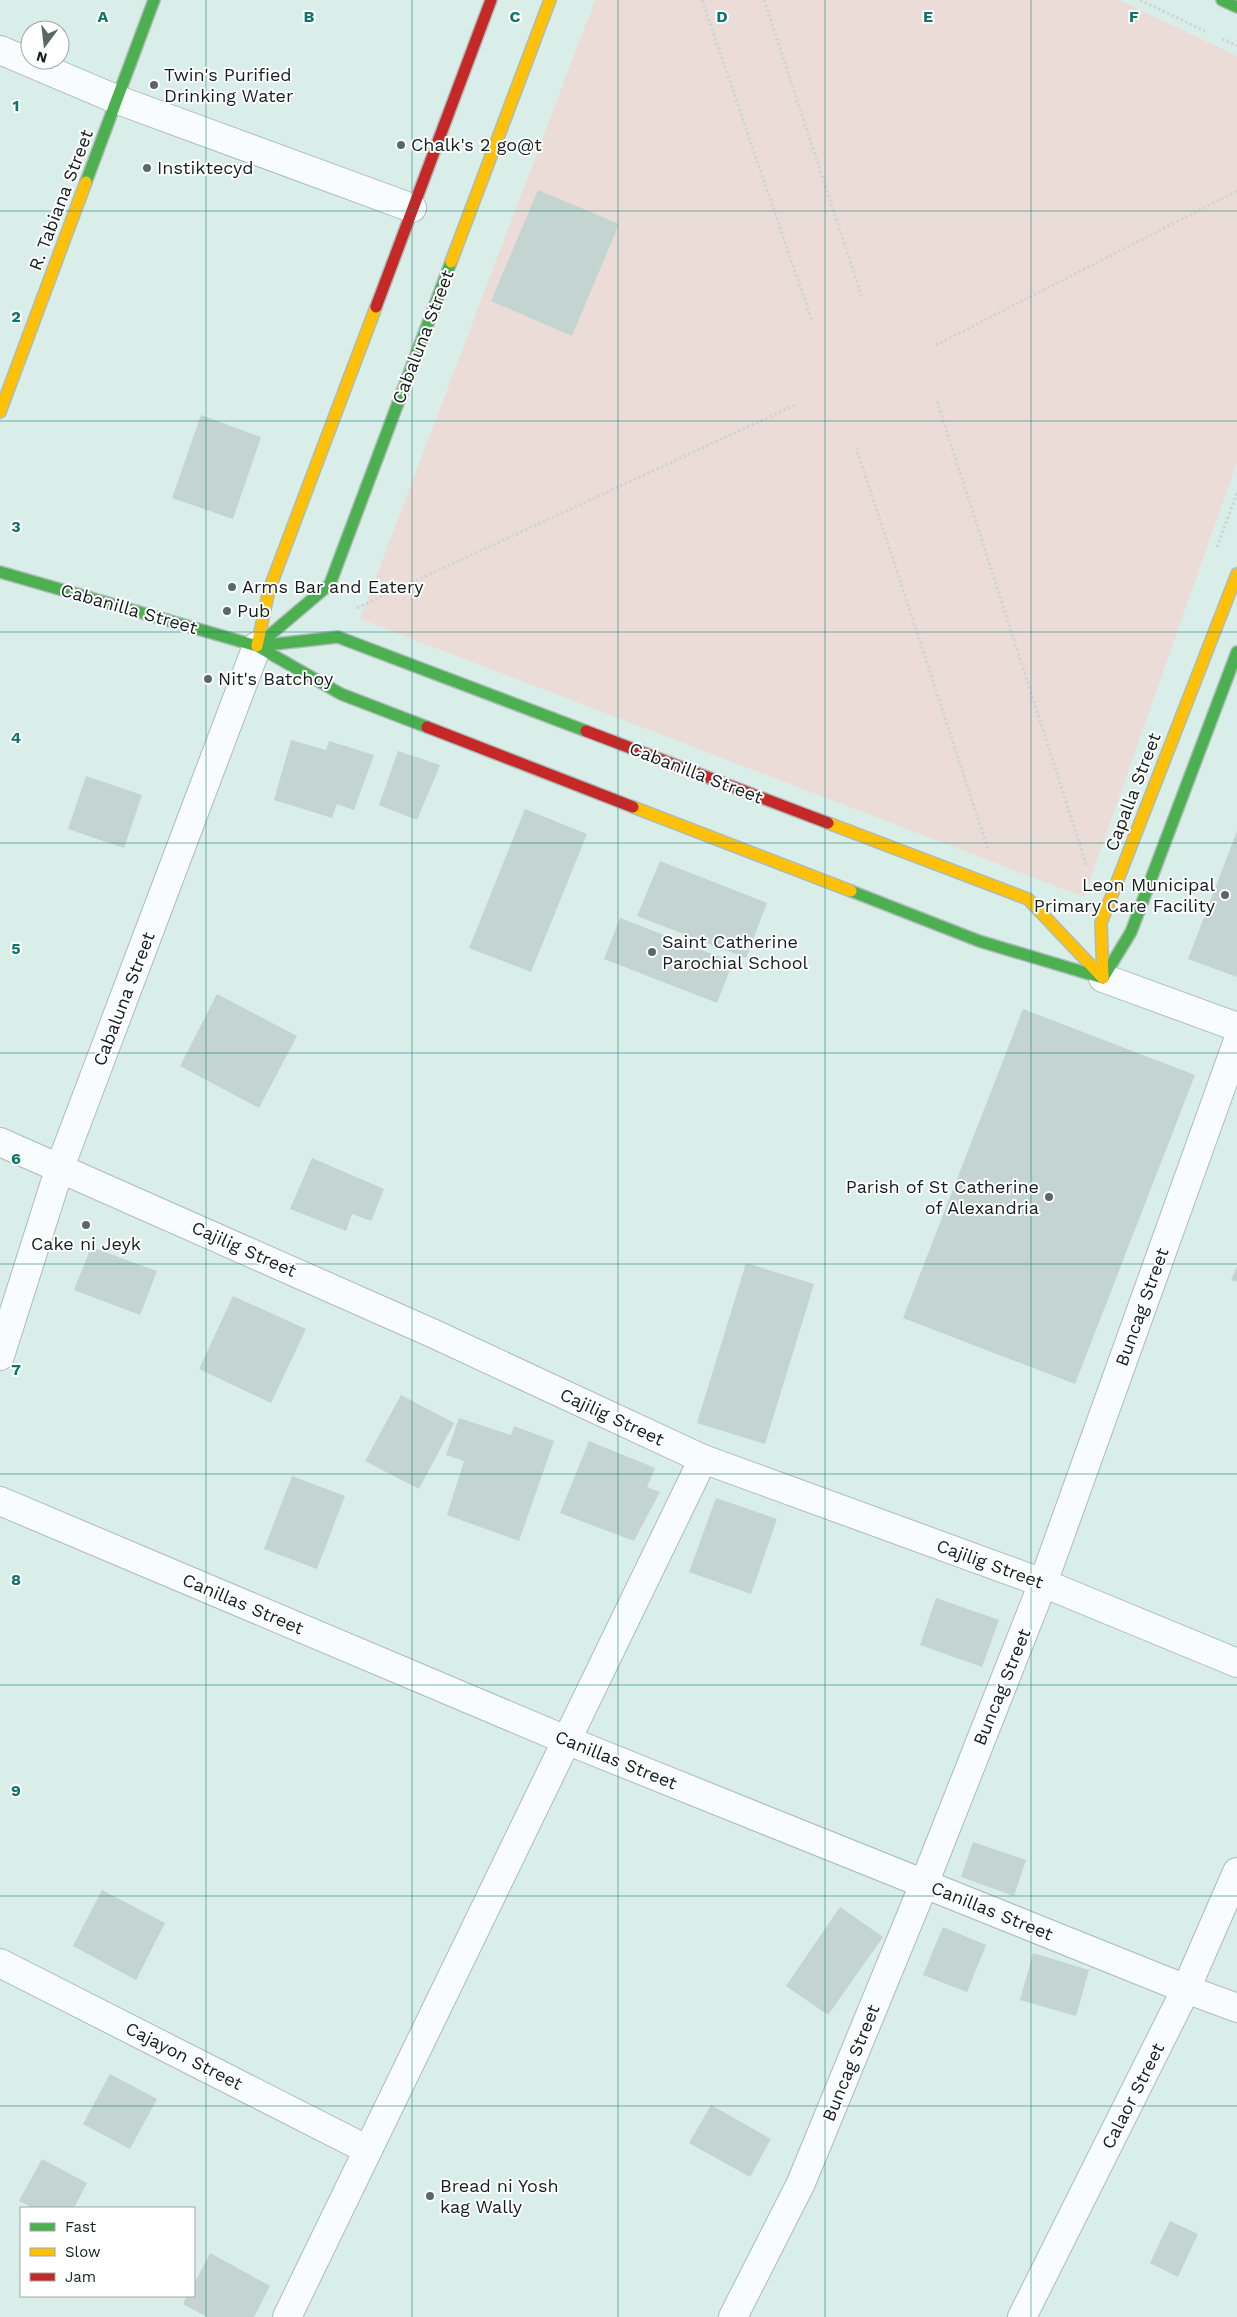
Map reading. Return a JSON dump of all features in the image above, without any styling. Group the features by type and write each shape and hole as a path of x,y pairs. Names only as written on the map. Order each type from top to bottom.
{"street":[{"name":"R. Tabiana Street","path":"0,412 154,0"},
{"name":"Cabaluna Street","path":"0,1356 60,1167 257,646 269,590 491,0"},
{"name":"Cabaluna Street","path":"257,646 330,584 550,0"},
{"path":"1222,0 1237,7"},
{"path":"0,50 118,100 412,208"},
{"name":"Cabanilla Street","path":"0,572 257,646 341,694 979,941 1103,978 1237,1027"},
{"name":"Capalla Street","path":"1103,978 1101,923 1237,574"},
{"name":"Cabanilla Street","path":"257,646 338,637 1028,899 1103,978"},
{"path":"1103,978 1131,932 1237,652"},
{"name":"Buncag Street","path":"733,2317 801,2183 924,1884 1043,1583 1237,1043"},
{"name":"Cajilig Street","path":"0,1142 432,1333 703,1459 1043,1583 1237,1663"},
{"path":"287,2317 703,1459"},
{"name":"Canillas Street","path":"0,1501 566,1740 1237,2008"},
{"name":"Calaor Street","path":"1022,2317 1186,1989 1237,1872"},
{"name":"Cajayon Street","path":"0,1963 368,2150"}],"path":[{"path":"702,0 812,321"},
{"path":"764,0 862,297"},
{"path":"1140,0 1211,33"},
{"path":"1219,37 1237,46"},
{"path":"936,345 1237,191"},
{"path":"937,401 1087,868"},
{"path":"354,609 797,404"},
{"path":"856,447 990,854"},
{"path":"1216,549 1237,493"}],"shaded area":[{"path":"595,0 1119,0 1237,56 1237,462 1084,897 360,619"}],"building":[{"path":"538,190 619,224 572,336 491,301"},
{"path":"201,415 261,437 233,519 172,498"},
{"path":"291,740 326,750 329,741 374,755 354,810 337,804 332,818 274,800"},
{"path":"398,751 440,765 417,820 379,805"},
{"path":"86,776 142,795 124,848 68,829"},
{"path":"525,809 587,834 531,972 469,948"},
{"name":"Leon Municipal Primary Care Facility","path":"1237,831 1237,977 1188,959"},
{"path":"660,861 767,903 746,958 637,916"},
{"path":"620,918 733,962 717,1003 604,959"},
{"path":"217,994 297,1036 259,1108 180,1066"},
{"name":"Parish of St Catherine of Alexandria","path":"1023,1009 1195,1075 1075,1384 903,1318"},
{"path":"312,1158 384,1189 371,1221 352,1214 346,1231 290,1209"},
{"path":"91,1247 157,1271 140,1315 74,1290"},
{"path":"746,1263 814,1284 765,1444 697,1423"},
{"path":"1237,1266 1237,1282 1231,1280"},
{"path":"233,1296 306,1329 271,1403 199,1369"},
{"path":"401,1395 454,1423 419,1489 365,1461"},
{"path":"459,1418 511,1435 514,1426 554,1441 519,1541 447,1515 464,1461 446,1455"},
{"path":"589,1441 655,1468 647,1487 660,1492 634,1541 560,1513"},
{"path":"292,1476 345,1496 317,1569 264,1549"},
{"path":"716,1498 777,1519 751,1594 689,1572"},
{"path":"936,1598 999,1620 982,1667 920,1645"},
{"path":"973,1842 1026,1860 1014,1896 961,1877"},
{"path":"102,1890 165,1923 136,1980 73,1946"},
{"path":"840,1907 883,1937 828,2015 786,1986"},
{"path":"943,1927 986,1945 967,1992 923,1975"},
{"path":"1033,1953 1089,1970 1076,2016 1020,2000"},
{"path":"110,2074 157,2099 130,2149 83,2124"},
{"path":"711,2105 771,2139 750,2177 689,2143"},
{"path":"42,2159 87,2183 75,2207 31,2207 19,2201"},
{"path":"1170,2221 1198,2234 1178,2277 1150,2263"},
{"path":"210,2253 270,2286 254,2317 207,2317 183,2304 186,2297 195,2297 195,2282"}],"traffic: fast":[{"path":"86,182 154,0"},
{"path":"1222,0 1237,7"},
{"path":"257,646 330,584 451,262"},
{"path":"0,572 257,646 341,694 427,727"},
{"path":"257,646 338,637 586,731"},
{"path":"1103,978 1131,932 1237,652"},
{"path":"851,891 979,941 1103,978"}],"traffic: slow":[{"path":"451,262 550,0"},
{"path":"0,412 86,182"},
{"path":"257,646 269,590 376,307"},
{"path":"1103,978 1101,923 1237,574"},
{"path":"633,807 851,891"},
{"path":"828,823 1028,899 1102,977"}],"traffic: jam":[{"path":"376,307 491,0"},
{"path":"427,727 633,807"},
{"path":"586,731 828,823"}],"place":[{"name":"Twin's Purified Drinking Water","path":"154,85"},
{"name":"Chalk's 2 go@t","path":"401,145"},
{"name":"Instiktecyd","path":"147,168"},
{"name":"Arms Bar and Eatery","path":"232,587"},
{"name":"Pub","path":"227,611"},
{"name":"Nit's Batchoy","path":"208,679"},
{"name":"Leon Municipal Primary Care Facility","path":"1225,895"},
{"name":"Saint Catherine Parochial School","path":"652,952"},
{"name":"Parish of St Catherine of Alexandria","path":"1049,1197"},
{"name":"Cake ni Jeyk","path":"86,1225"},
{"name":"Bread ni Yosh kag Wally","path":"430,2196"}]}
